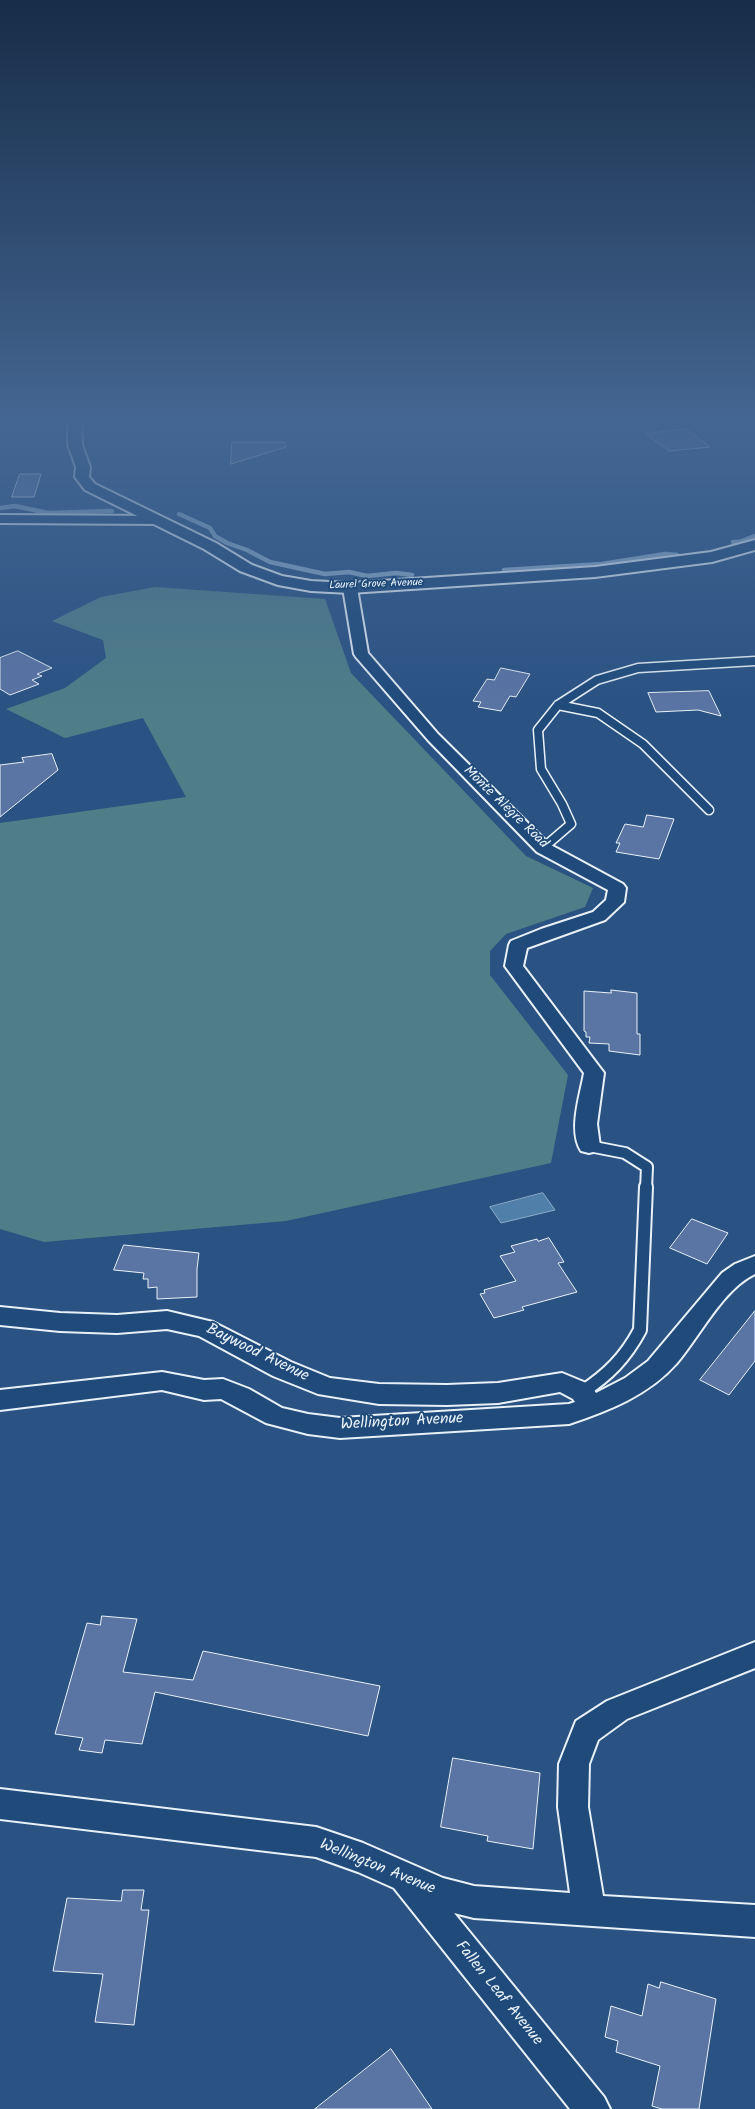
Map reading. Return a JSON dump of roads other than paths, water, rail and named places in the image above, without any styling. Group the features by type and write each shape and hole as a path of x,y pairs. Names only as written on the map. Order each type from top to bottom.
{"street":[{"name":"Laurel Grove Avenue","path":"152,516 210,546 246,568 278,580 311,586 350,588 595,572 712,557 755,545"},
{"path":"0,519 159,520"},
{"name":"Monte Alegre Road","path":"350,588 361,654 433,737 543,848 617,888 615,902 599,916 547,933 518,945 514,966 594,1073 586,1124 589,1146"},
{"name":"Wellington Avenue","path":"0,1400 162,1381 204,1390 223,1389 240,1396 275,1416 308,1424 340,1428 430,1424 525,1415 569,1414 587,1399 635,1385 667,1359 732,1278 747,1267 755,1264"},
{"name":"Baywood Avenue","path":"0,1316 60,1322 117,1324 167,1320 205,1328 282,1370 327,1387 362,1392 438,1395 498,1393 562,1382 587,1399"},
{"path":"589,1912 573,1807 574,1764 587,1730 617,1710 755,1656"},
{"name":"Wellington Avenue","path":"0,1804 316,1842 363,1858 441,1894 474,1902 589,1912 755,1921"},
{"name":"Fallen Leaf Avenue","path":"405,1878 592,2109"}],"lane":[{"path":"543,848 571,824 562,804 541,769 538,730 558,705 597,680 638,668 755,661"},
{"path":"558,705 598,713 643,744 708,810"},
{"path":"587,1399 629,1354 640,1330 647,1173 647,1167 625,1152 589,1146"}],"water":[{"path":"543,1193 555,1210 501,1223 490,1207"}],"waterway":[{"path":"184,516 210,528 215,536 227,543 247,550 270,562 325,574 349,572 367,576 396,573 412,575"},
{"path":"733,542 739,542 755,536"},
{"path":"504,570 602,564 665,554 677,555"}]}
